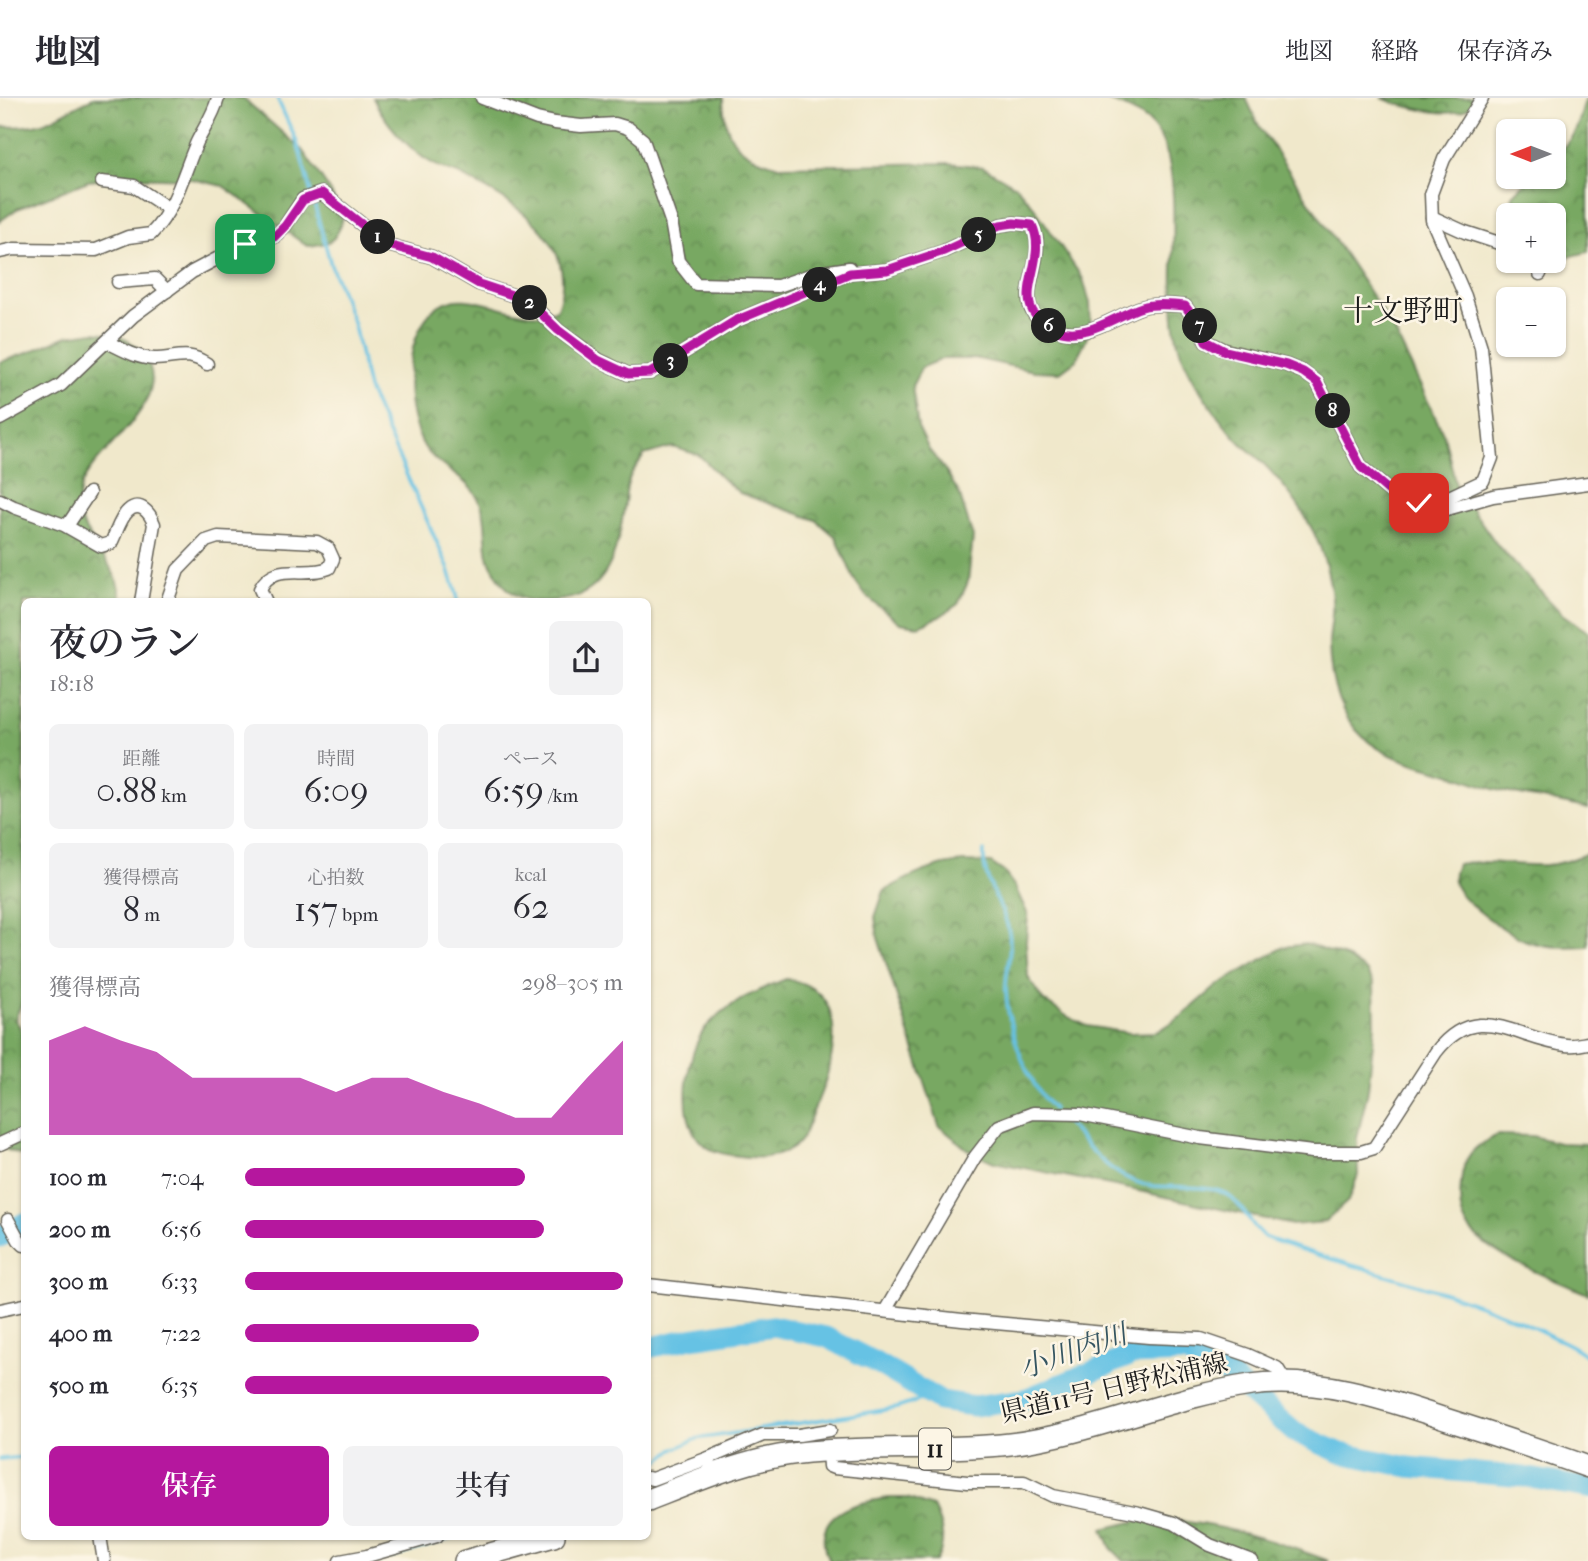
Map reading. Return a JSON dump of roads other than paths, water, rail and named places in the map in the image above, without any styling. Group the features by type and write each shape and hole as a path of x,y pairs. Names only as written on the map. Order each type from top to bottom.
{"main road":[{"name":"県道11号 日野松浦線","path":"651,1498 710,1467 799,1453 1012,1444 1224,1390 1287,1384 1334,1387 1407,1406 1588,1467"},
{"path":"465,1561 540,1540"}],"street":[{"path":"0,252 13,249 96,250 128,237 151,234 181,187 196,145 218,98"},
{"path":"482,98 555,124 615,124 628,128 643,140 671,221 678,261 696,284 778,286 816,273 869,265 887,270"},
{"path":"1447,509 1447,498 1483,481 1492,458 1481,348 1465,296 1439,240 1432,217 1431,194 1444,159 1482,98"},
{"path":"102,182 134,186 169,209"},
{"path":"0,419 61,385 133,316 192,271 245,244 274,237 303,200 322,193 388,245 432,257 479,284 527,300 558,330 598,360 628,374 650,373 735,321 850,273 887,270 944,251 1000,225 1032,225 1037,236 1028,300 1031,312 1039,322 1060,331 1082,333 1143,306 1185,306 1200,326 1206,341 1225,351 1286,365 1317,382 1361,467 1395,496 1447,509 1493,496 1588,483"},
{"path":"1432,217 1496,242"},
{"path":"118,282 155,279 167,291"},
{"path":"107,342 132,354 151,359 184,355 197,357 207,364"},
{"path":"67,526 89,494"},
{"path":"0,500 67,526 101,546 111,543 127,512 135,507 144,508 151,513 154,524 142,598"},
{"path":"168,598 178,570 206,541 218,537 317,542 328,548 333,559 329,568 317,573 276,571 264,580 260,589 264,598"},
{"path":"885,1311 975,1157 999,1126 1018,1118 1033,1113 1080,1114 1200,1138 1312,1152 1361,1152 1374,1148 1446,1038 1463,1028 1486,1023 1567,1045 1588,1043"},
{"path":"0,1143 21,1134"},
{"path":"9,1220 21,1241"},
{"path":"651,1285 1149,1337 1201,1339 1277,1368 1287,1384"},
{"path":"0,1310 21,1306"},
{"path":"651,1479 710,1467 763,1435 799,1435 830,1430"},
{"path":"828,1452 830,1466 834,1468 967,1482 1024,1482 1053,1496 1139,1513 1174,1523 1210,1545 1252,1561"},
{"path":"101,1540 104,1561"},
{"path":"340,1561 423,1540"}],"waterway":[{"path":"277,98 297,142 331,265 354,325 368,389 448,567 457,598"},
{"path":"984,851 989,882 1009,932 1006,991 1010,1022 1027,1070 1053,1109"},
{"path":"1061,1117 1113,1170 1139,1183 1219,1191 1233,1199 1264,1237 1478,1304 1563,1342 1588,1358"},
{"name":"小川内川","path":"0,1237 21,1225"},
{"name":"小川内川","path":"651,1347 691,1338 773,1326 826,1337 940,1401 974,1406 1025,1399 1132,1355 1185,1353 1229,1375 1294,1432 1341,1453 1409,1467 1524,1477 1588,1488"},
{"path":"651,1468 672,1450 697,1439 897,1408 932,1396"},
{"path":"0,1459 21,1457"},
{"path":"373,1561 446,1540"}],"district":[{"name":"十文野町","path":"1403,311"}]}
